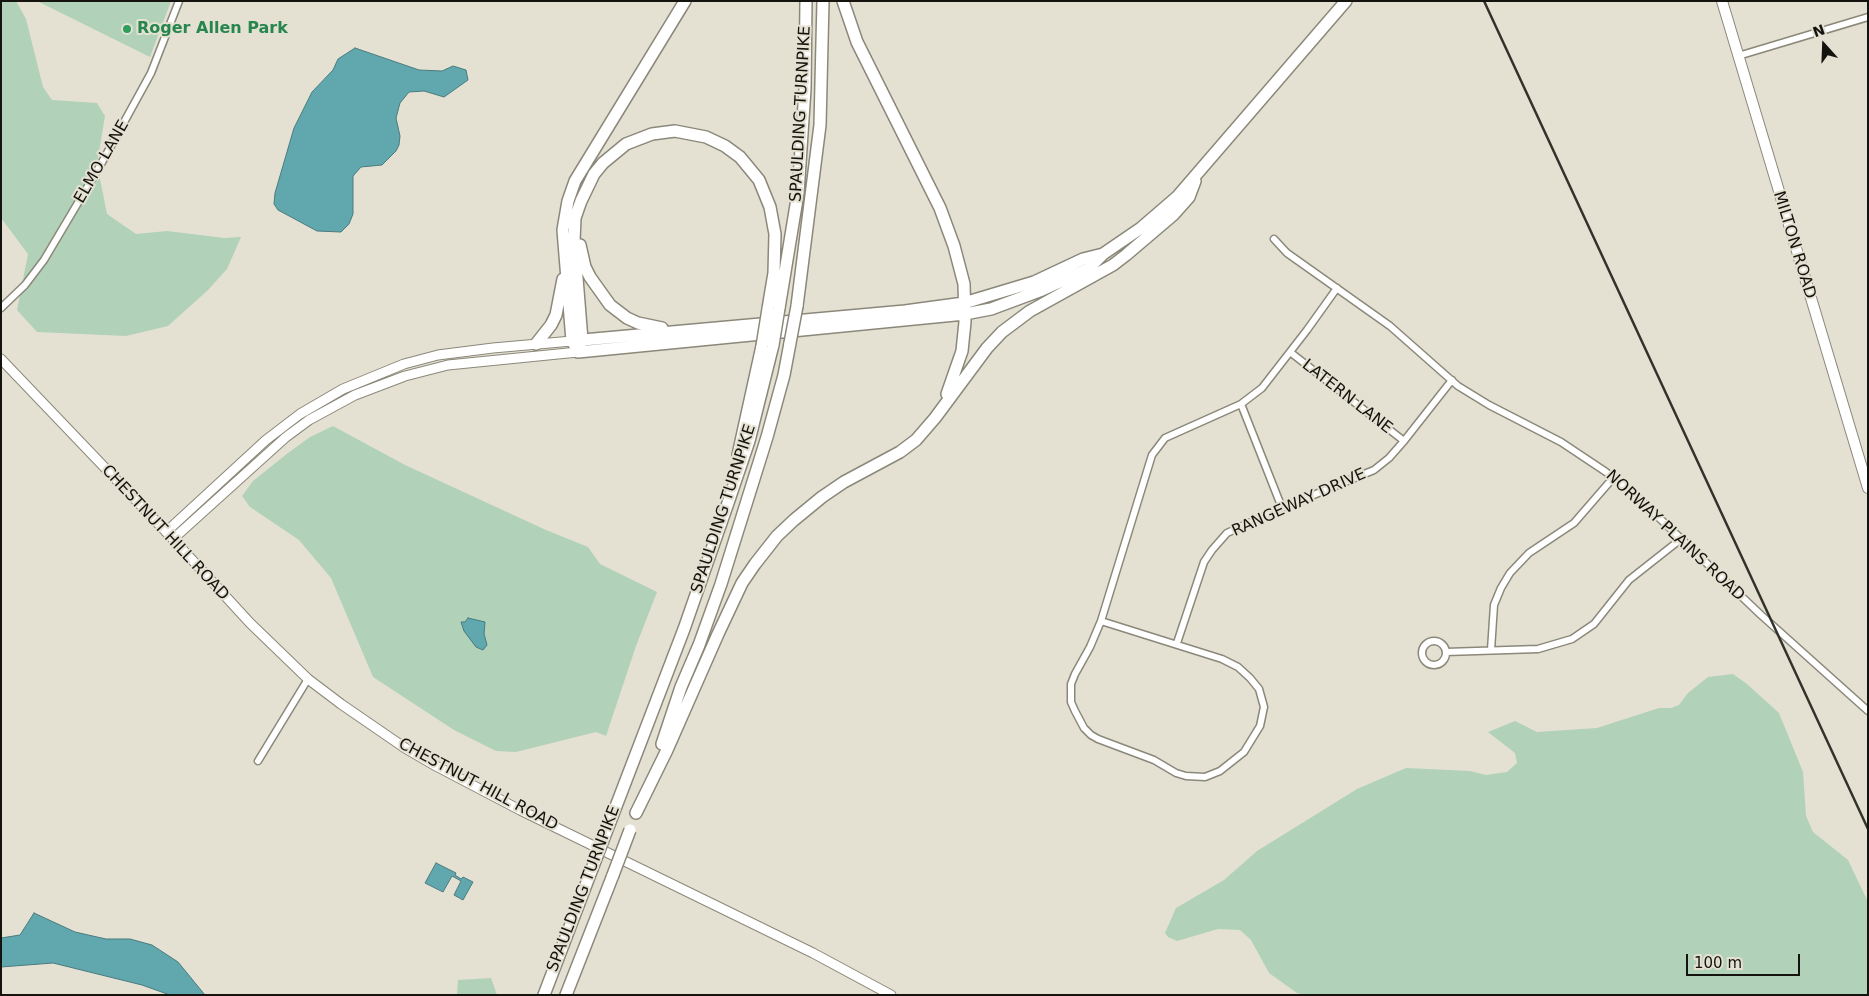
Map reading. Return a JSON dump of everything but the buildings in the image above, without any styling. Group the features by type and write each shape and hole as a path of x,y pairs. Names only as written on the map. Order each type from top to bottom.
{"highway":[{"path":"536,344 546,333 556,315 564,279 564,219 576,181 684,1"},
{"name":"SPAULDING TURNPIKE","path":"544,995 684,629 749,440 798,193 805,89 806,1"},
{"name":"SPAULDING TURNPIKE","path":"566,995 630,830 681,687 699,645 721,584 767,437 784,375 797,306 820,125 823,1"},
{"path":"844,1 857,42 940,208 948,228 964,284 965,308 962,351 940,412"},
{"path":"577,344 965,308 1034,282 1083,259 1103,254 1142,228 1177,197 1346,1"},
{"path":"577,344 574,240 575,218 581,201 594,174 616,151 639,138 658,133 696,134 725,146 740,157 756,175 770,206 775,234 774,309"},
{"path":"636,813 667,750 742,583 760,557 783,531 814,502 844,482 900,452 916,440 940,412 973,366 1002,332 1030,311 1113,265 1136,248 1173,215 1189,197 1197,175"},
{"path":"581,201 579,228 585,267 595,286 610,305 627,318 650,326 706,329"},
{"path":"565,253 577,344"},
{"path":"577,344 706,329 905,311 965,308"}],"main road":[{"name":"MILTON ROAD","path":"1722,1 1868,488"}],"street":[{"name":"ELMO LANE","path":"1,308 26,285 44,260 101,164 152,73 178,1"},
{"path":"1738,56 1868,17"},
{"name":"NORWAY PLAINS ROAD","path":"1274,240 1286,252 1390,326 1452,380 1489,405 1577,451 1633,493 1755,610 1868,711"},
{"path":"1101,621 1177,643 1222,659 1238,667 1259,689 1264,707 1260,726 1244,752 1220,771 1205,777 1186,776 1176,773 1154,760 1098,740 1091,735 1079,720 1071,702 1071,684 1101,621 1152,455 1165,438 1241,404 1262,388 1337,288"},
{"path":"166,532 266,440 300,414 343,389 404,364 438,355 536,344 577,344"},
{"path":"172,539 286,437 309,420 355,395 405,376 448,365 577,344"},
{"name":"LATERN LANE","path":"1290,352 1404,441"},
{"name":"CHESTNUT HILL ROAD","path":"1,359 166,532 224,597 281,654 308,679 362,719 436,766 520,810 813,954 892,995"},
{"name":"RANGEWAY DRIVE","path":"1177,643 1204,562 1227,533 1374,470 1389,458 1404,441 1452,380"},
{"path":"1241,404 1282,508"},
{"path":"1491,650 1494,606 1501,588 1510,573 1529,553 1574,522 1613,478"},
{"path":"1446,652 1519,650 1547,647 1579,635 1600,616 1629,580 1681,539"},
{"path":"258,761 308,679"}],"green space":[{"path":"1,1 16,1 26,19 43,87 52,100 97,103 105,116 97,164 107,214 136,234 167,231 224,238 241,237 227,269 208,290 168,326 126,336 37,332 17,310 28,254 1,218"},
{"name":"Roger Allen Park","path":"37,1 171,1 150,57"},
{"path":"333,426 405,465 546,530 588,547 600,564 657,592 636,646 606,736 596,732 516,752 496,751 454,730 373,677 331,578 299,540 250,507 242,496 253,481 288,453 310,437"},
{"path":"1733,674 1779,713 1803,772 1806,816 1813,832 1848,860 1868,902 1868,995 1307,995 1297,993 1269,973 1251,940 1240,930 1218,929 1177,941 1168,937 1165,933 1176,908 1224,880 1257,851 1357,789 1406,768 1470,771 1486,775 1507,772 1517,763 1515,753 1488,732 1515,721 1537,732 1597,728 1659,708 1671,708 1679,705 1688,693 1708,677"},
{"path":"491,978 497,995 457,995 458,980"}],"water":[{"path":"355,48 419,70 442,71 453,66 466,70 468,80 444,97 424,91 409,92 400,103 396,118 400,136 396,151 382,165 361,167 353,176 353,214 349,224 341,232 317,231 278,210 274,204 275,193 294,128 312,92 333,70 338,59"},
{"path":"468,618 485,622 484,634 487,645 483,650 476,647 464,631 461,622 465,622"},
{"path":"436,863 456,873 455,875 461,879 463,877 473,882 463,900 454,895 461,881 452,876 443,892 425,883"},
{"path":"34,913 75,932 106,939 130,939 152,945 178,962 205,995 170,995 142,985 53,963 1,967 1,938 20,935"}],"railway":[{"path":"1484,1 1868,829"}],"place":[{"name":"Roger Allen Park","path":"127,29"}]}
